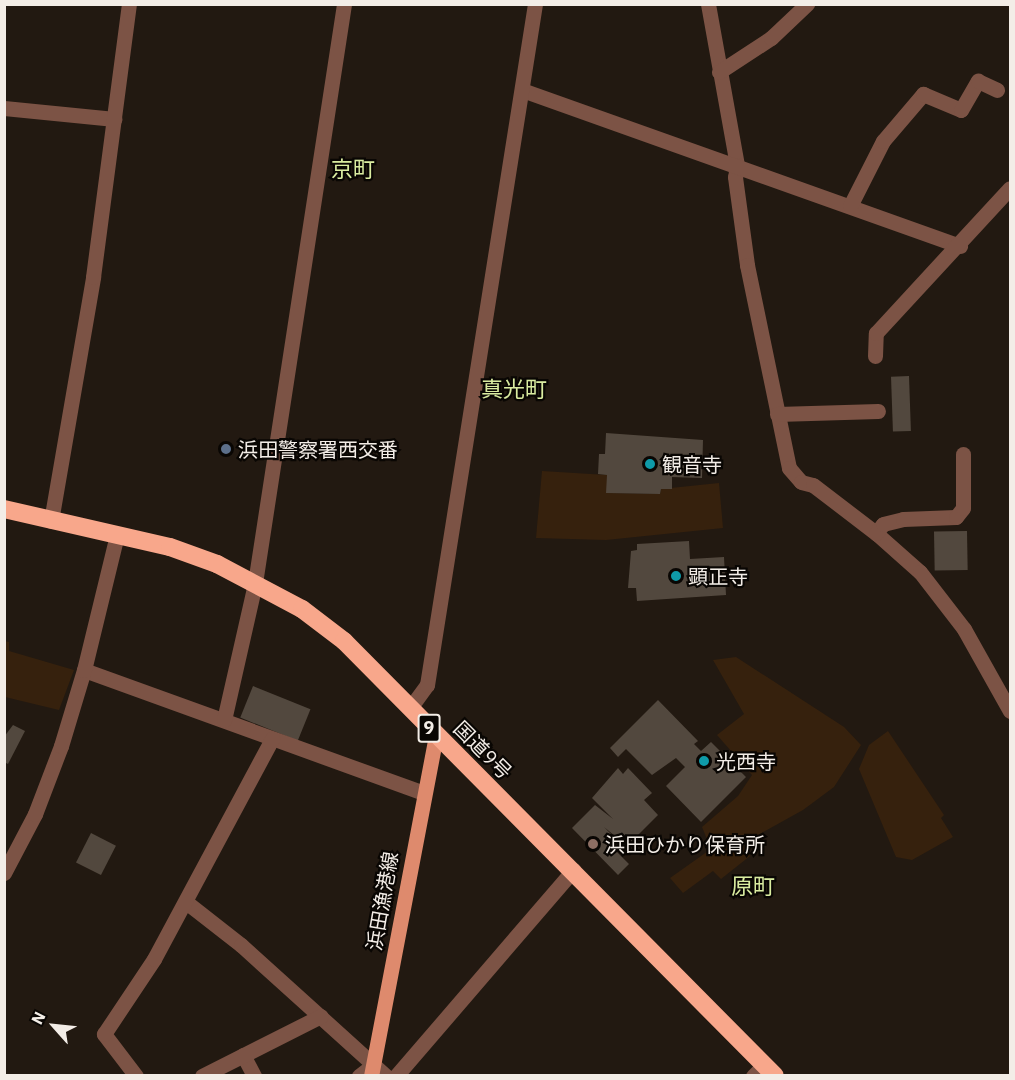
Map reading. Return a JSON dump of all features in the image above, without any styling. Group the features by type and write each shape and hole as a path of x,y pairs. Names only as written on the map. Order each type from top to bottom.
{"highway":[{"name":"国道9号","path":"4,509 179,551 255,583 302,609 344,641 573,870 764,1072"}],"main road":[{"name":"浜田漁港線","path":"372,1070 423,793 436,735"}],"street":[{"path":"51,521 93,277 129,4"},
{"path":"224,720 255,583 344,4"},
{"path":"410,708 427,685 535,4"},
{"path":"708,4 737,165 735,177 747,265 789,468 801,482 813,485 876,532 920,573 964,629 1011,711"},
{"path":"719,72 771,38 807,4"},
{"path":"850,206 883,141 923,94 961,110 978,81 997,90"},
{"path":"522,90 960,246"},
{"path":"4,108 114,119"},
{"path":"875,356 876,333 960,246 1011,188"},
{"path":"777,414 878,411"},
{"path":"876,532 883,524 903,519 956,517 963,508 963,454"},
{"path":"4,873 35,814 84,670 117,535"},
{"path":"84,670 423,793"},
{"path":"136,1076 104,1034 154,959 272,739"},
{"path":"396,1076 573,870"},
{"path":"186,902 241,945 321,1017 372,1070 386,1076"},
{"path":"202,1076 321,1017"},
{"path":"243,1055 254,1076"},
{"path":"359,1076 372,1070"}],"shaded area":[{"path":"542,471 607,475 607,493 660,494 661,489 719,483 723,528 606,540 536,538"},
{"path":"5,641 9,642 9,651 74,670 59,710 5,697"},
{"path":"736,657 844,727 861,745 834,787 803,810 742,844 750,856 721,879 713,871 683,893 670,878 711,849 702,827 738,796 752,775 717,735 744,714 713,660"},
{"path":"888,731 944,815 941,818 953,837 912,860 896,857 859,769 869,745"}],"building":[{"path":"909,376 911,431 893,432 891,377"},
{"name":"観音寺","path":"606,433 703,440 702,478 672,477 672,489 661,489 660,494 606,493 607,475 598,474 599,454 605,454"},
{"path":"967,531 968,570 935,571 934,532"},
{"name":"顕正寺","path":"689,541 690,559 724,557 726,595 637,601 636,588 628,588 631,551 637,550 637,544"},
{"path":"253,686 310,709 298,741 240,718"},
{"name":"光西寺","path":"658,700 698,741 694,744 701,751 711,742 746,777 701,822 666,786 685,767 676,758 652,775 626,749 618,757 610,748"},
{"path":"13,725 25,731 8,764 4,762 4,737"},
{"path":"618,768 623,774 628,768 652,793 644,800 658,815 627,846 604,827 620,843 614,849 629,864 618,875 572,828 595,805 613,819 592,798"},
{"path":"91,833 116,846 101,875 76,862"}],"place":[{"name":"浜田警察署西交番","path":"226,449"},
{"name":"観音寺","path":"650,464"},
{"name":"顕正寺","path":"676,576"},
{"name":"光西寺","path":"704,761"},
{"name":"浜田ひかり保育所","path":"593,844"}],"district":[{"name":"京町","path":"353,169"},
{"name":"真光町","path":"514,389"},
{"name":"原町","path":"753,886"}]}
